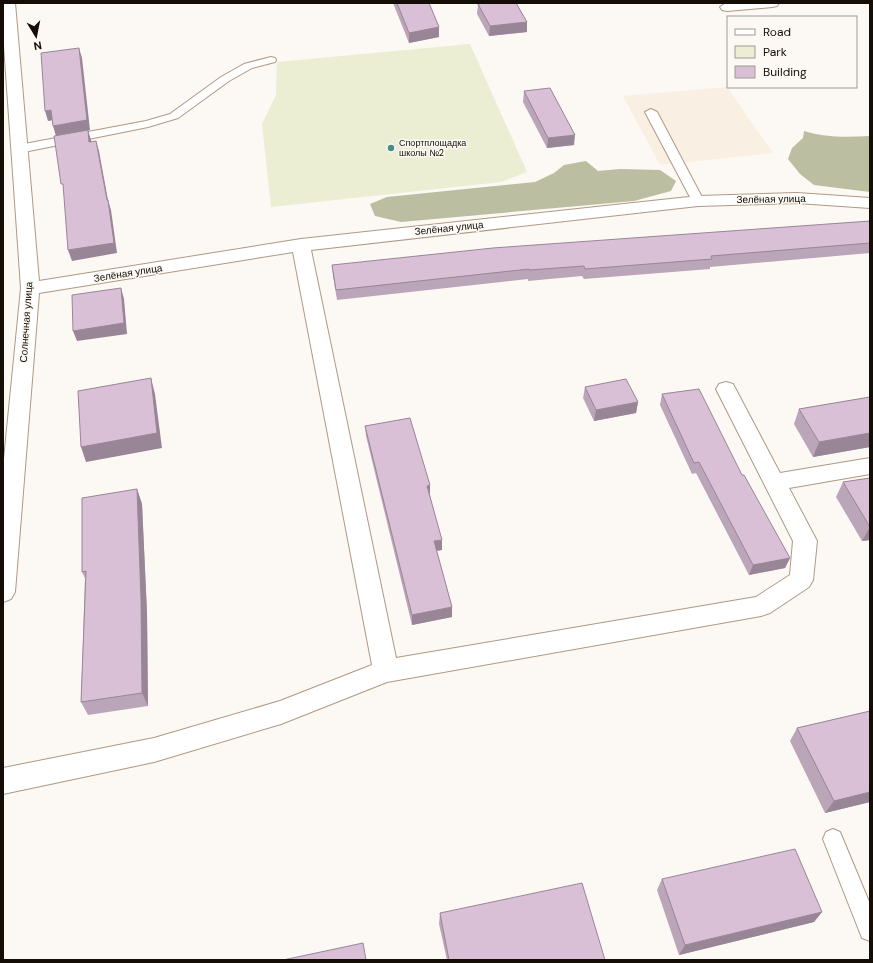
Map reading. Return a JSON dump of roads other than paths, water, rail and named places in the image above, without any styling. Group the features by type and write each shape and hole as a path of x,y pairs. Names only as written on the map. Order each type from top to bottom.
{"street":[{"name":"Солнечная улица","path":"3,592 30,288 8,3"},
{"path":"726,7 772,3"},
{"name":"Зелёная улица","path":"30,288 301,245 698,201 797,198 870,203"},
{"path":"301,245 386,670"},
{"path":"3,781 154,750 281,712 386,670 761,606 801,580 805,541 726,389"},
{"path":"774,482 870,466"}],"lane":[{"path":"19,149 148,124 174,116 225,79 248,66 271,60"},
{"path":"651,112 675,154 698,201"},
{"path":"833,839 870,930"}],"place":[{"name":"Спортплощадка школы №2","path":"391,148"}]}
